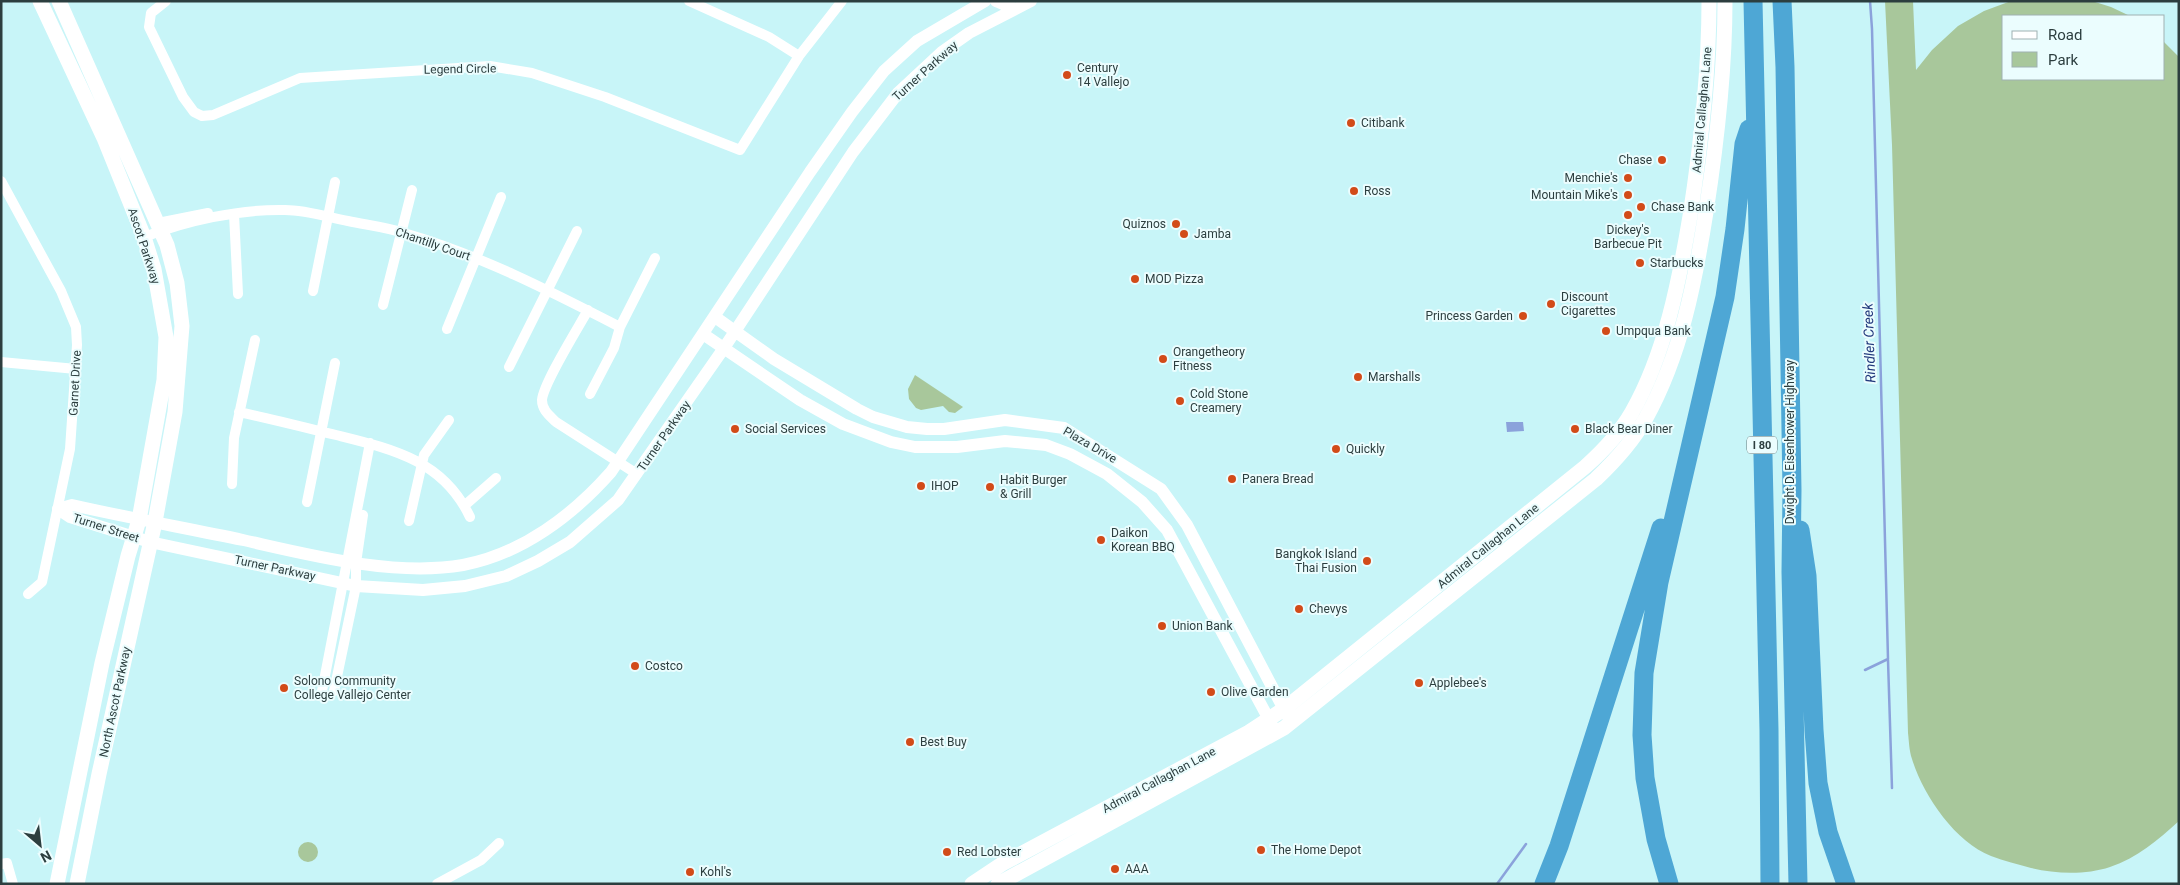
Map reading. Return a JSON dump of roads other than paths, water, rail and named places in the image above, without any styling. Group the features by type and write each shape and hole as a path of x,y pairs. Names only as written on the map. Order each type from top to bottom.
{"highway":[{"name":"I 80","path":"1753,1 1770,884"},
{"name":"Dwight D. Eisenhower Highway","path":"1782,1 1785,67 1792,490 1791,563 1798,884"},
{"path":"1669,884 1656,838 1647,792 1643,758 1642,694 1646,654 1659,582 1725,297 1735,229 1744,144 1755,108"},
{"path":"1544,884 1561,838 1696,420"},
{"path":"1792,490 1807,576 1814,730 1819,790 1828,832 1846,884"}],"main road":[{"name":"Ascot Parkway","path":"40,1 104,138 144,238 154,269 166,337 164,380 139,520 133,536"},
{"name":"Ascot Parkway","path":"59,1 167,245 177,283 182,326 175,412 155,522"},
{"name":"Admiral Callaghan Lane","path":"972,884 1002,864 1269,719 1284,709 1585,467 1608,445 1626,421 1640,397 1673,304 1681,269 1703,125 1709,1"},
{"name":"Admiral Callaghan Lane","path":"998,884 1276,733 1291,723 1596,479 1620,455 1643,424 1667,372 1685,316 1696,272 1719,127 1725,1"},
{"name":"North Ascot Parkway","path":"77,884 155,522"},
{"name":"North Ascot Parkway","path":"57,884 113,620 133,536"},
{"path":"113,620 117,639 109,685 111,690 117,694"}],"street":[{"name":"Legend Circle","path":"166,1 151,13 149,27 183,97 194,112 202,116 212,116 300,78 490,66 532,73 605,97 740,150 799,56 842,1"},
{"path":"689,1 768,37 799,56"},
{"name":"Turner Parkway","path":"139,520 379,566 426,567 463,565 493,556 540,534 590,496 618,462 810,172 852,112 884,72 917,41 985,1"},
{"path":"996,1 1003,4 1009,1"},
{"name":"Turner Parkway","path":"150,542 356,586 423,590 465,586 506,576 538,561 570,542 618,500 637,474 724,348 853,152 898,93 942,52 969,33 1031,1"},
{"name":"Garnet Drive","path":"1,181 71,311 77,336 70,449 42,582 28,594"},
{"path":"313,291 326,216 335,182"},
{"path":"383,304 412,190"},
{"path":"447,329 501,197"},
{"name":"Chantilly Court","path":"144,238 159,227 199,217 285,210 326,216 402,232 476,258 547,289 620,327"},
{"path":"234,214 238,294"},
{"path":"509,367 577,231"},
{"path":"590,394 614,348 620,327 655,258"},
{"path":"588,310 544,389 543,405 546,412 556,422 637,474"},
{"name":"Plaza Drive","path":"715,317 774,359 857,409 874,417 908,426 944,430 1006,420 1064,428 1154,484 1161,489 1187,525 1291,723"},
{"name":"Plaza Drive","path":"703,334 800,400 837,421 891,442 915,447 957,447 1005,441 1046,445 1070,454 1107,474 1142,502 1167,530 1276,733"},
{"path":"232,484 234,438 254,340"},
{"path":"1,362 76,369"},
{"path":"307,502 335,363"},
{"path":"239,412 374,444 402,453 422,463 451,487 470,517"},
{"path":"409,522 424,455 449,420"},
{"path":"322,691 342,583 351,562 374,444"},
{"path":"464,506 496,478"},
{"name":"Turner Street","path":"58,508 72,505 139,520"},
{"name":"Turner Street","path":"58,508 70,517 150,542"},
{"path":"334,691 356,586 351,562"},
{"path":"437,884 481,860 499,843"},
{"path":"1,864 7,863 13,884"}],"water":[{"path":"1506,422 1523,422 1524,431 1507,432"}],"waterway":[{"name":"Rindler Creek","path":"1865,670 1888,659 1870,1"},
{"path":"1888,660 1892,788"},
{"name":"Rindler Creek","path":"1497,884 1526,844"}],"place":[{"name":"Century 14 Vallejo","path":"1067,75"},
{"name":"Citibank","path":"1351,123"},
{"name":"Chase","path":"1662,160"},
{"name":"Menchie's","path":"1628,178"},
{"name":"Ross","path":"1354,191"},
{"name":"Mountain Mike's","path":"1628,195"},
{"name":"Chase Bank","path":"1641,207"},
{"name":"Dickey's Barbecue Pit","path":"1628,215"},
{"name":"Quiznos","path":"1176,224"},
{"name":"Jamba","path":"1184,234"},
{"name":"Starbucks","path":"1640,263"},
{"name":"MOD Pizza","path":"1135,279"},
{"name":"Discount Cigarettes","path":"1551,304"},
{"name":"Princess Garden","path":"1523,316"},
{"name":"Umpqua Bank","path":"1606,331"},
{"name":"Orangetheory Fitness","path":"1163,359"},
{"name":"Marshalls","path":"1358,377"},
{"name":"Cold Stone Creamery","path":"1180,401"},
{"name":"Social Services","path":"735,429"},
{"name":"Black Bear Diner","path":"1575,429"},
{"name":"Quickly","path":"1336,449"},
{"name":"Panera Bread","path":"1232,479"},
{"name":"IHOP","path":"921,486"},
{"name":"Habit Burger & Grill","path":"990,487"},
{"name":"Daikon Korean BBQ","path":"1101,540"},
{"name":"Bangkok Island Thai Fusion","path":"1367,561"},
{"name":"Chevys","path":"1299,609"},
{"name":"Union Bank","path":"1162,626"},
{"name":"Costco","path":"635,666"},
{"name":"Applebee's","path":"1419,683"},
{"name":"Solono Community College Vallejo Center","path":"284,688"},
{"name":"Olive Garden","path":"1211,692"},
{"name":"Best Buy","path":"910,742"},
{"name":"The Home Depot","path":"1261,850"},
{"name":"Red Lobster","path":"947,852"},
{"name":"AAA","path":"1115,869"},
{"name":"Kohl's","path":"690,872"}]}
